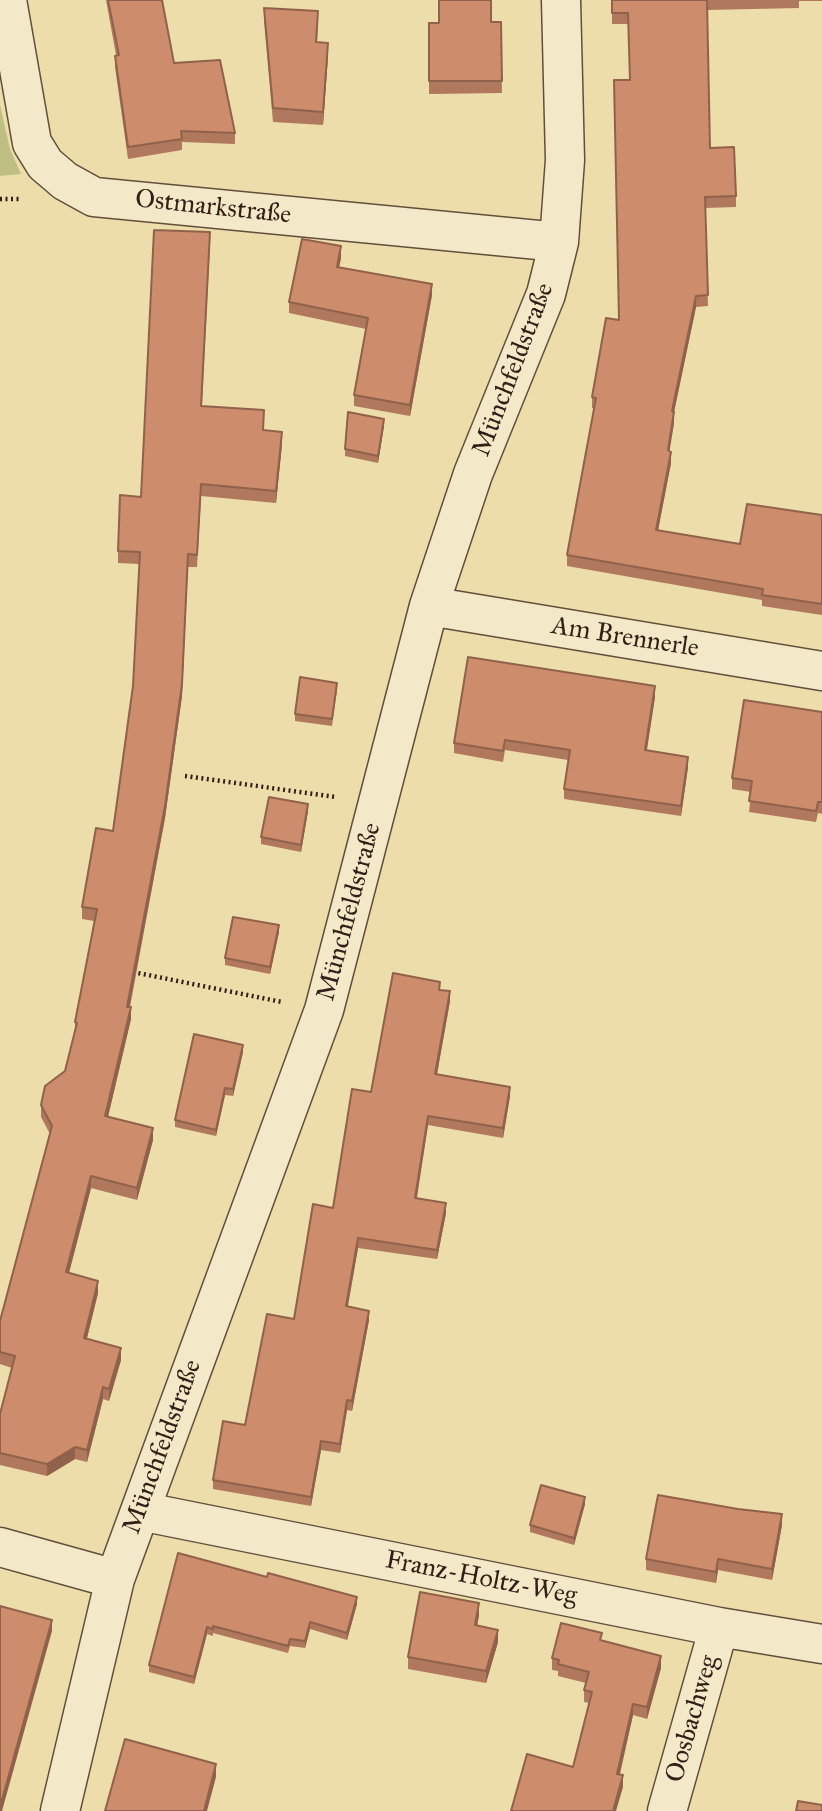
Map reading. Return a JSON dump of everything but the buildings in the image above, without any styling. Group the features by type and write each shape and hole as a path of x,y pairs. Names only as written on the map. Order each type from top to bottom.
{"street":[{"name":"Ostmarkstraße","path":"7,0 32,143 45,164 65,181 94,197 559,242"},
{"name":"Münchfeldstraße","path":"60,1811 115,1579 324,1010 429,606 473,474 546,294 559,242 565,160 561,0"},
{"name":"Am Brennerle","path":"429,606 822,671"},
{"name":"Franz-Holtz-Weg","path":"140,1511 719,1627 822,1644"},
{"path":"0,1547 115,1579"},
{"name":"Oosbachweg","path":"667,1811 719,1627"}],"path":[{"path":"185,776 379,803"},
{"path":"124,970 324,1010"}],"green space":[{"path":"0,105 10,149 21,174 0,176"}]}
